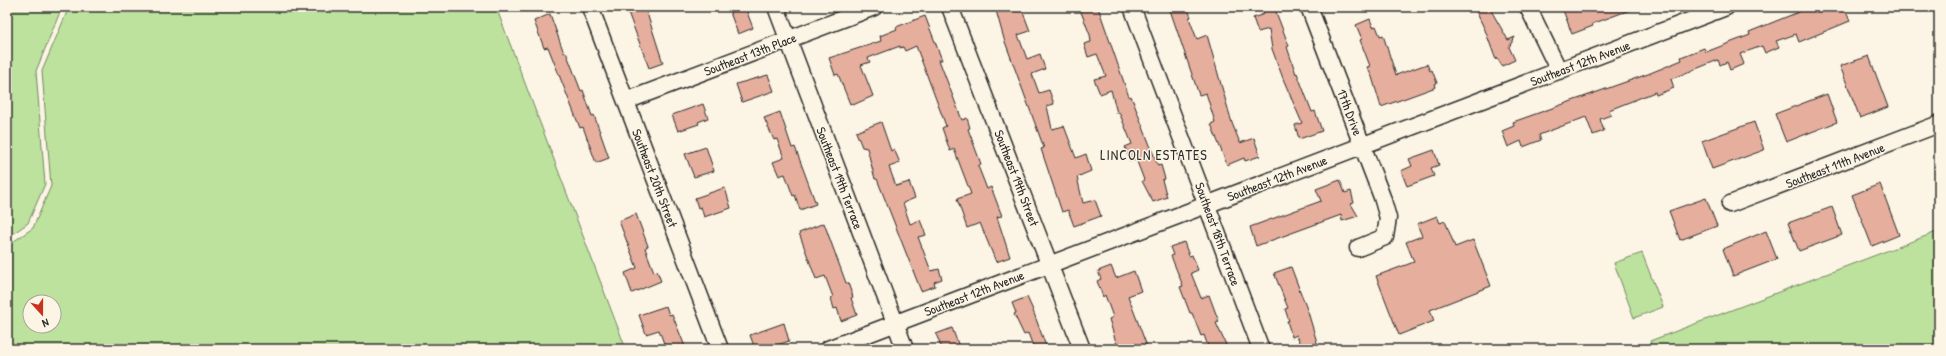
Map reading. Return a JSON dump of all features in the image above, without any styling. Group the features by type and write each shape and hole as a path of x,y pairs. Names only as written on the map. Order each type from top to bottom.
{"street":[{"name":"Southeast 20th Street","path":"590,7 720,349"},
{"name":"Southeast 19th Terrace","path":"776,7 905,349"},
{"name":"Southeast 13th Place","path":"626,101 874,7"},
{"name":"Southeast 19th Street","path":"950,7 1082,349"},
{"name":"Southeast 18th Terrace","path":"1132,7 1261,349"},
{"name":"17th Drive","path":"1309,7 1363,145 1388,218 1385,237 1358,248"},
{"path":"1528,7 1559,71"},
{"name":"Southeast 12th Avenue","path":"828,349 1726,7"},
{"name":"Southeast 11th Avenue","path":"1730,204 1939,124"}],"green space":[{"path":"7,7 62,7 36,71 45,184 28,223 7,238"},
{"path":"69,7 496,7 626,349 7,349 7,246 33,228 51,186 42,71"},
{"path":"1939,231 1939,349 1653,349 1650,341"},
{"path":"1642,253 1663,307 1634,318 1614,263"}],"building":[{"path":"626,7 645,7 663,63 649,68"},
{"path":"728,7 745,7 753,28 738,34"},
{"path":"995,7 1021,7 1030,31 1018,35 1027,59 1040,54 1045,69 1032,74 1039,93 1049,90 1054,104 1047,106 1052,129 1064,126 1076,158 1086,154 1091,171 1077,177 1083,203 1095,200 1101,216 1074,226 1068,210 1062,212 1041,149 1044,148 1004,39"},
{"path":"1079,7 1098,7 1129,97 1131,96 1158,166 1161,165 1165,179 1162,180 1167,197 1153,202 1142,181 1144,180 1136,159 1130,161 1125,147 1132,144 1119,112 1117,113 1111,90 1100,94 1094,79 1106,76 1097,54 1088,57 1084,44 1091,42 1090,35"},
{"path":"1169,7 1187,7 1191,17 1189,18 1197,39 1207,35 1232,123 1240,143 1254,138 1260,156 1245,161 1244,158 1227,165 1211,124 1215,122 1206,93 1199,95"},
{"path":"1261,7 1274,7 1289,46 1287,47 1296,74 1297,73 1312,112 1315,111 1322,131 1299,139 1295,125 1302,123 1272,49 1269,29 1258,32 1253,18 1264,14"},
{"path":"1474,7 1489,7 1508,40 1515,37 1509,47 1515,60 1502,66 1497,58 1496,60 1485,30"},
{"path":"1571,7 1635,8 1592,24 1593,26 1572,34 1563,10"},
{"path":"1811,7 1844,7 1850,21 1799,42 1796,34 1776,41 1779,47 1765,53 1762,46 1740,54 1744,64 1730,70 1727,62 1720,65 1718,60 1671,79 1674,88 1656,95 1655,92 1609,110 1611,115 1600,119 1604,131 1593,135 1586,117 1539,135 1541,140 1523,147 1521,141 1508,147 1502,131 1514,126 1513,122 1648,74 1682,60 1681,57 1704,48 1706,52 1750,35 1749,32"},
{"path":"550,14 564,53 566,52 581,91 583,90 592,116 594,115 609,158 596,163 583,127 580,128 548,47 544,48 534,21"},
{"path":"925,16 942,60 939,60 962,120 967,118 970,128 968,129 981,164 978,166 987,189 991,187 1002,216 997,217 1010,257 996,262 980,223 967,228 957,199 971,194 954,149 950,151 942,128 946,126 916,46 905,51 903,47 900,48 900,46 868,58 870,62 861,65 873,96 853,105 852,103 850,104 838,74 835,75 829,58 881,41 880,36 897,29 896,27"},
{"path":"1370,19 1373,27 1376,26 1380,36 1383,35 1396,75 1427,64 1430,71 1432,70 1437,83 1435,84 1436,87 1381,107 1372,77 1367,67 1370,66 1356,25"},
{"path":"1869,56 1888,107 1860,118 1840,66"},
{"path":"768,75 774,91 742,102 736,84"},
{"path":"1827,94 1837,122 1786,142 1775,114"},
{"path":"703,104 708,118 698,122 699,124 678,131 672,115"},
{"path":"780,112 792,148 795,147 816,204 800,210 785,174 779,176 773,162 784,158 777,139 774,140 764,118"},
{"path":"881,122 891,151 894,149 900,163 889,167 896,186 909,182 915,198 903,203 910,224 920,220 926,235 918,237 931,271 939,269 942,279 934,282 935,286 921,291 877,179 875,179 867,148 862,147 856,132"},
{"path":"1754,122 1764,150 1712,169 1702,141"},
{"path":"706,147 714,171 694,177 685,154"},
{"path":"1434,150 1439,165 1431,168 1434,176 1407,186 1401,171 1412,166 1409,159"},
{"path":"1340,180 1345,193 1351,191 1354,203 1351,204 1358,216 1342,221 1341,215 1256,246 1250,227 1321,201 1316,189"},
{"path":"1880,184 1899,235 1872,246 1852,195"},
{"path":"724,188 731,208 704,217 701,207 698,208 695,198"},
{"path":"1706,198 1717,226 1680,240 1669,211"},
{"path":"1832,207 1842,235 1799,251 1788,223"},
{"path":"636,214 648,246 645,248 654,272 657,271 661,281 632,293 625,273 637,268 619,221"},
{"path":"1437,216 1440,223 1445,221 1455,247 1473,240 1491,286 1430,310 1434,321 1399,335 1376,276 1414,262 1406,242 1422,236 1417,224"},
{"path":"824,223 846,283 848,283 857,315 841,321 837,308 834,309 831,298 833,297 825,276 816,279 799,233"},
{"path":"1766,231 1777,259 1733,276 1723,249"},
{"path":"1184,242 1189,256 1192,255 1198,270 1191,273 1201,298 1209,295 1219,322 1216,323 1228,349 1209,349 1204,335 1201,336 1192,313 1190,313 1180,287 1183,286 1171,256 1173,255 1170,247"},
{"path":"1111,266 1116,278 1134,271 1141,291 1128,296 1148,349 1118,349 1109,319 1113,317 1105,295 1103,297 1097,281 1101,279 1098,271"},
{"path":"1291,267 1308,312 1319,349 1302,349 1297,335 1292,337 1285,309 1288,308 1274,273"},
{"path":"1027,297 1047,349 1034,349 1028,333 1024,335 1014,314 1016,313 1012,303"},
{"path":"666,306 669,315 672,314 686,349 666,349 659,330 646,334 639,315"},
{"path":"784,323 789,341 766,349 755,349 750,335"},
{"path":"952,328 960,349 942,349 936,334"}],"district":[{"name":"LINCOLN ESTATES","path":"1154,154"}]}
